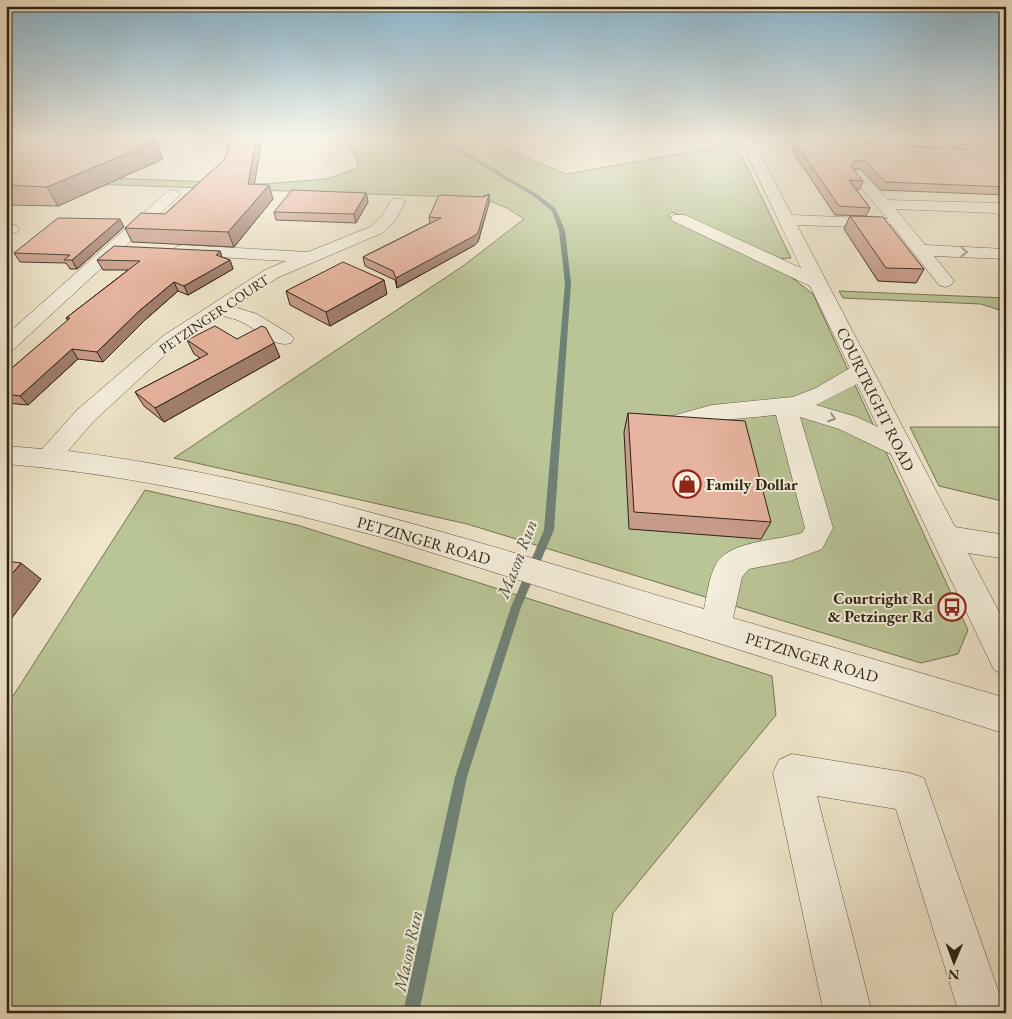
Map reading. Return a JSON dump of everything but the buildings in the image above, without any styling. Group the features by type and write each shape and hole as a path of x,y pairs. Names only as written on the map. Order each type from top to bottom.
{"street":[{"name":"COURTRIGHT ROAD","path":"770,187 1006,659"},
{"path":"868,187 884,204 945,282"},
{"path":"6,346 173,194"},
{"name":"PETZINGER COURT","path":"50,457 85,416 170,340 271,274 376,230 389,218 397,202"},
{"path":"884,204 1000,205"},
{"path":"679,218 817,282"},
{"path":"787,220 898,224"},
{"path":"114,248 134,248"},
{"path":"162,250 309,258 337,264"},
{"path":"921,250 1006,254"},
{"path":"219,308 250,318 284,339"},
{"path":"670,425 681,420 718,412 785,406 826,392 862,370"},
{"path":"785,406 833,418 900,448"},
{"path":"715,628 728,571 740,558 790,549 812,541 820,528 785,406"},
{"name":"PETZINGER ROAD","path":"6,454 50,457 141,470 302,505 395,530 1006,716"},
{"path":"944,536 1006,547"},
{"path":"848,1013 792,773 910,792 983,1013"}],"green space":[{"path":"161,187 757,187 791,258 777,259 672,212 668,216 781,269 813,294 968,630 958,654 921,663 467,524 174,458 463,266 524,219 507,208 482,198"},
{"path":"839,291 1006,298 1006,312 981,304 843,298"},
{"path":"910,427 1006,427 1006,502 939,486"},
{"path":"145,490 297,525 772,676 776,715 613,913 599,1013 6,1013 6,707"}],"waterway":[{"name":"Mason Run","path":"411,1013 461,777 516,607 549,530 568,283 562,231 554,210 521,187"}],"place":[{"name":"Family Dollar","path":"687,484"},
{"name":"Courtright Rd & Petzinger Rd","path":"952,607"}]}
